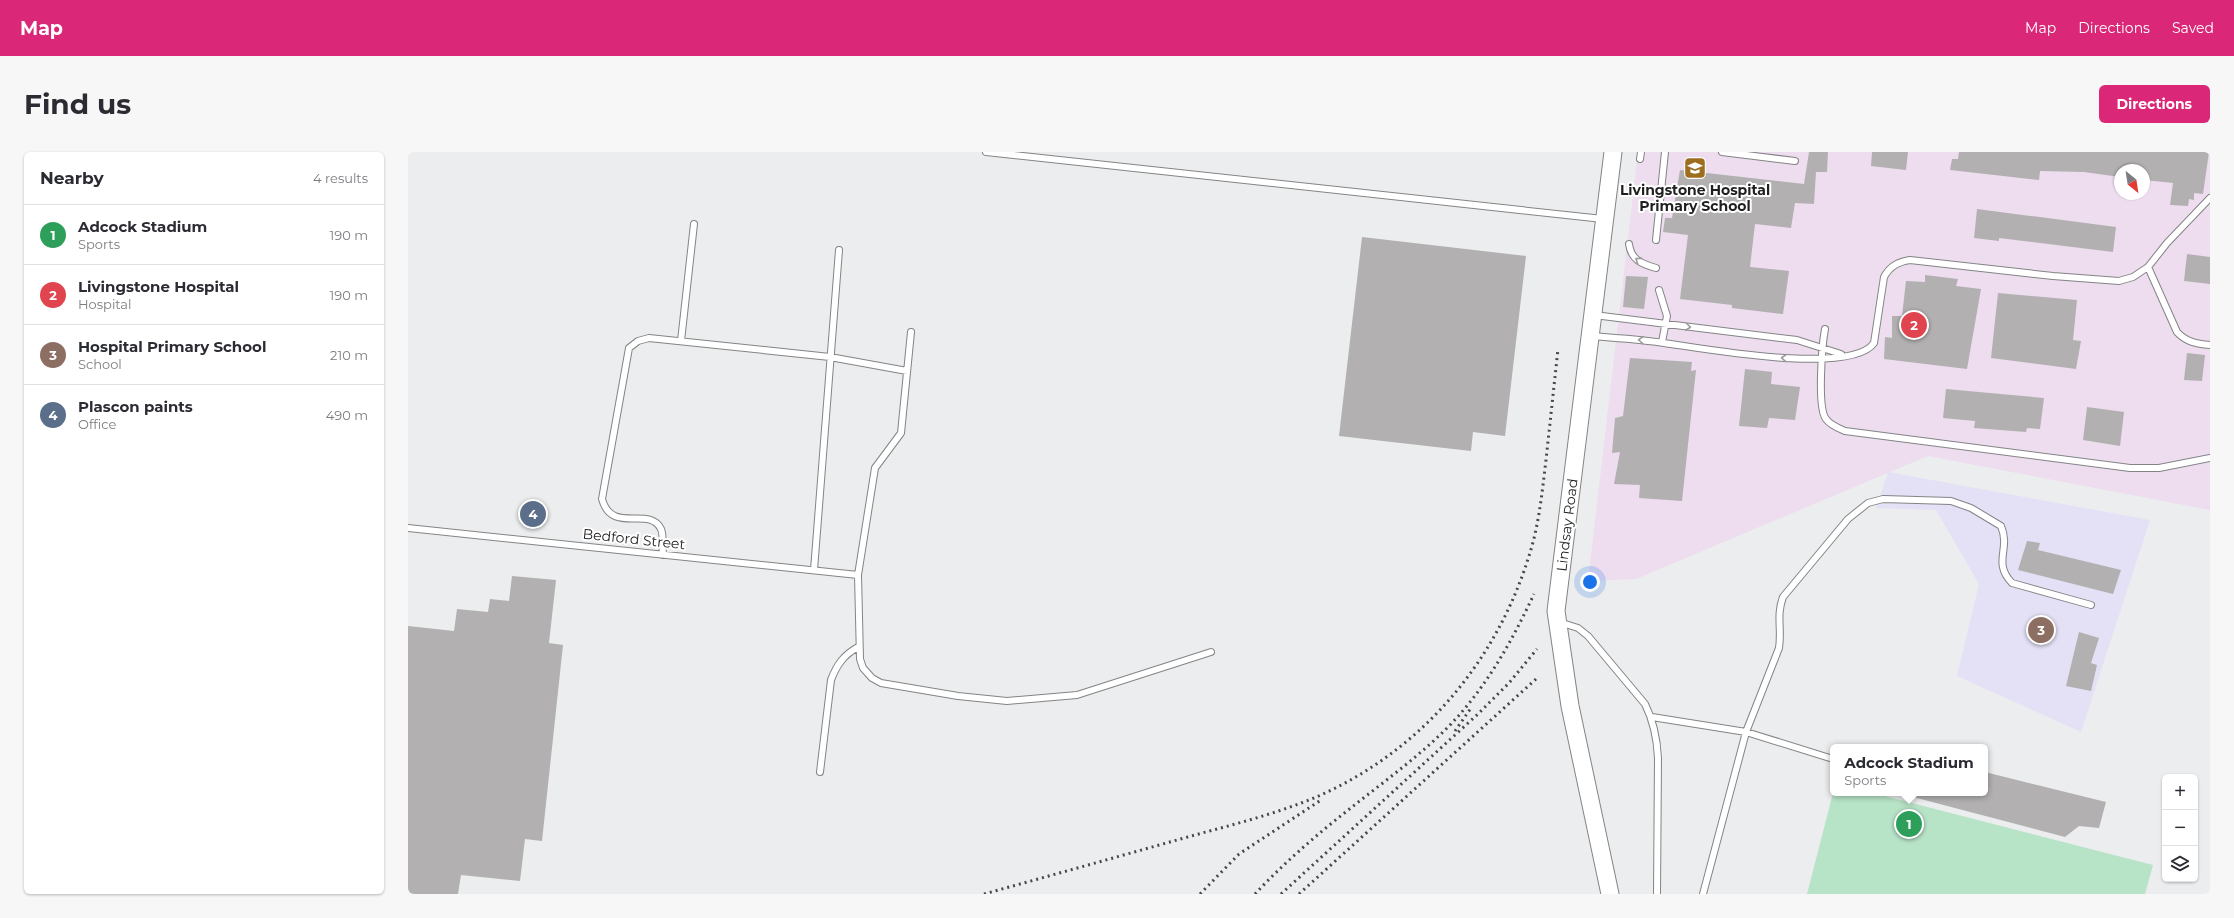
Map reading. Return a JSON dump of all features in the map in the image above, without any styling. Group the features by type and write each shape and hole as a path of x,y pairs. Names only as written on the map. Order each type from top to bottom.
{"street":[{"name":"Lindsay Road","path":"1610,894 1570,706 1557,621 1558,594 1606,220 1613,152"}],"lane":[{"path":"986,152 1606,220"},
{"path":"1640,159 1641,152"},
{"path":"1656,240 1665,152"},
{"path":"1722,152 1795,161"},
{"path":"1591,336 1662,342 1766,357 1799,360 1844,356 1865,352 1874,343 1884,277 1889,269 1903,261 1910,260 2111,282 2127,279 2148,267 2166,243 2210,198"},
{"path":"681,341 694,224"},
{"path":"1630,244 1634,258 1656,268"},
{"path":"814,570 839,250"},
{"path":"2148,267 2177,332 2183,339 2190,342 2210,345"},
{"path":"1659,290 1666,310 1666,324 1662,342"},
{"path":"1594,315 1797,340 1844,356"},
{"path":"1825,329 1822,348 1822,412 1830,423 1845,431 2130,468 2159,468 2210,458"},
{"path":"911,332 901,434 875,468 858,575 858,646 863,668 872,678 881,683 958,696 1007,701 1077,695 1211,652"},
{"path":"663,554 662,531 657,523 651,520 612,516 605,510 602,500 628,348 638,341 649,338 830,357 907,371"},
{"path":"1703,894 1746,732 1779,648 1781,635 1778,621 1778,608 1783,597 1848,519 1868,503 1884,499 1951,501 1971,508 2001,526 2006,543 2001,567 2004,575 2012,583 2091,605"},
{"name":"Bedford Street","path":"408,528 858,575"},
{"path":"1557,621 1578,628 1588,636 1645,704 1652,717 1658,758 1657,894"},
{"path":"820,772 831,680 836,665 848,652 858,646"},
{"path":"1652,717 1746,732 1830,758"}],"shaded area":[{"path":"1638,152 2210,152 2210,510 1928,456 1636,579 1588,581"},
{"path":"1888,472 2150,520 2081,732 1957,676 1979,584 1936,510 1876,508"}],"green space":[{"path":"1832,796 1885,796 2153,865 2145,894 1807,894"}],"building":[{"path":"1809,152 1828,152 1827,172 1816,172 1814,204 1795,203 1791,228 1755,224 1750,267 1789,271 1783,314 1732,308 1732,305 1680,299 1688,235 1663,232 1665,218 1672,218 1680,170 1804,184"},
{"path":"1872,152 1908,152 1906,170 1871,166"},
{"path":"1959,152 2209,152 2203,194 2194,193 2194,200 2189,199 2188,206 2170,205 2173,183 2150,181 2150,164 2114,164 2114,176 2084,172 2040,171 2039,180 1950,170 1952,159 1958,159"},
{"path":"1977,209 2116,227 2113,252 1999,238 1999,241 1974,238"},
{"path":"1362,237 1526,256 1505,436 1473,432 1471,451 1339,436"},
{"path":"2187,254 2210,257 2210,284 2184,281"},
{"path":"1925,275 1958,279 1956,286 1981,289 1967,369 1884,359 1885,337 1892,338 1892,316 1902,316 1906,281 1925,282"},
{"path":"1626,276 1648,277 1644,309 1623,307"},
{"path":"1998,293 2077,300 2073,340 2081,341 2076,369 1991,358"},
{"path":"2187,353 2205,355 2202,381 2184,380"},
{"path":"1630,358 1692,362 1691,371 1696,370 1682,501 1639,498 1640,485 1614,484 1620,452 1612,453 1615,418 1623,416"},
{"path":"1745,369 1772,372 1771,384 1800,387 1795,420 1769,418 1767,428 1739,426"},
{"path":"1946,389 2044,398 2040,429 2027,428 2026,432 1974,428 1975,421 1943,418"},
{"path":"2087,407 2124,412 2120,446 2083,440"},
{"path":"2027,541 2040,543 2038,550 2121,570 2113,594 2018,570"},
{"path":"512,576 556,580 549,643 563,645 542,841 525,839 520,881 461,875 458,894 408,894 408,626 454,631 457,609 488,612 490,599 509,601"},
{"path":"2079,632 2099,638 2091,663 2097,665 2091,691 2066,686"},
{"path":"1988,773 2106,802 2099,828 2079,826 2065,837 1913,797 1988,796"}],"railway":[{"path":"984,894 1246,821 1314,798 1352,779 1387,757 1419,730 1448,701 1474,669 1496,633 1514,596 1529,556 1538,521 1542,497 1558,349"},
{"path":"1255,894 1311,840 1414,758 1451,724 1476,694 1498,662 1508,646 1534,594"},
{"path":"1281,894 1478,714 1509,683 1537,649"},
{"path":"1299,894 1536,679"},
{"path":"1455,731 1471,708"},
{"path":"1200,894 1239,854 1321,800"}],"place":[{"name":"Livingstone Hospital Primary School","path":"1695,168"},
{"name":"Livingstone Hospital","path":"1914,325"},
{"name":"Plascon paints","path":"533,514"},
{"name":"Hospital Primary School","path":"2041,630"},
{"name":"Adcock Stadium","path":"1909,824"}]}
